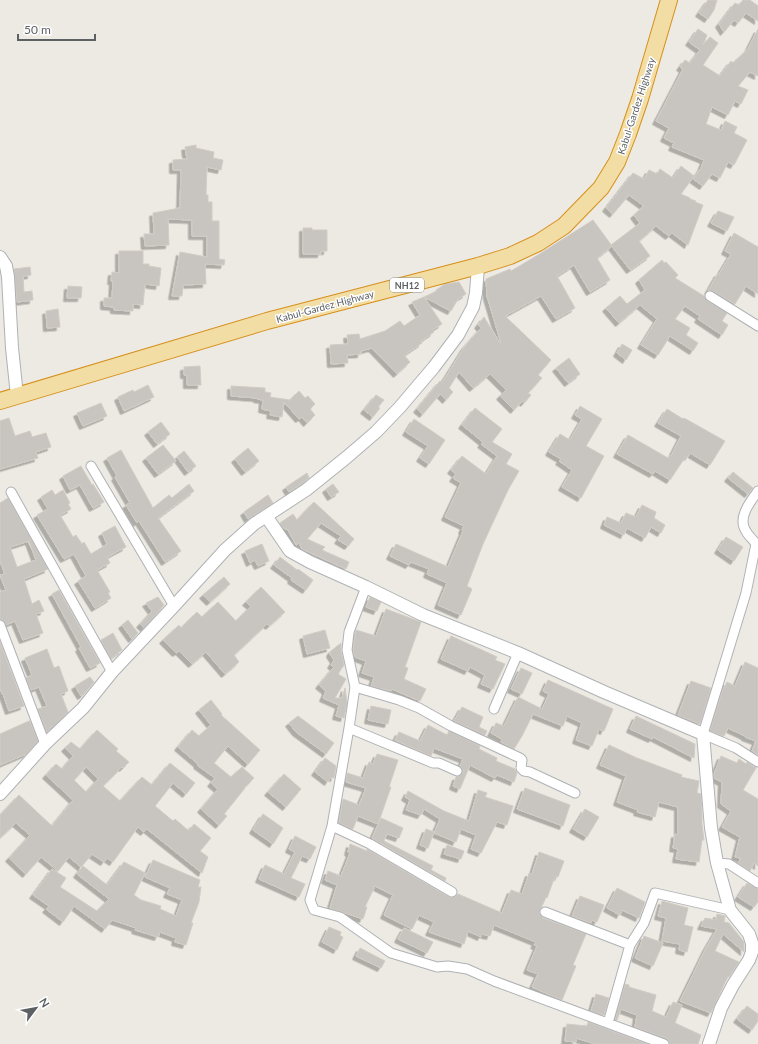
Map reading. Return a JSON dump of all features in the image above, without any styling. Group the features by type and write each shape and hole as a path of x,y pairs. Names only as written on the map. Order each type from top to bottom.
{"highway":[{"name":"Kabul-Gardez Highway","path":"0,401 267,321 478,266 510,256 538,243 564,226 601,188 617,162 628,134 668,0"}],"street":[{"path":"0,257 6,266 8,277 12,348 17,396"},
{"path":"0,794 45,744 83,708 112,672 224,550 254,524 306,490 376,432 400,407 434,367 458,334 473,307 476,293 478,266"},
{"path":"710,296 758,326"},
{"path":"91,466 174,606"},
{"path":"709,1044 721,1008 733,985 749,960 752,952 752,943 749,934 730,910 717,863 711,828 703,734 746,593 757,543 745,530 742,521 746,507 758,491"},
{"path":"11,492 112,672"},
{"path":"266,516 290,551 310,562 423,615 518,653 604,692 736,748 758,762"},
{"path":"366,587 348,632 347,650 355,687 332,826 310,900 314,910 340,917 391,953 437,967 448,966 467,969 494,981 608,1023 653,1042 664,1044"},
{"path":"0,625 45,744"},
{"path":"494,708 518,653"},
{"path":"355,687 399,700 419,708 451,726 520,758 522,760 521,768 524,771 530,772 575,793"},
{"path":"349,728 433,763 439,763 457,771"},
{"path":"332,826 370,844 452,892"},
{"path":"717,863 729,864 758,882"},
{"path":"608,1023 630,945 644,923 655,893 730,910"},
{"path":"545,912 630,945"}],"building":[{"path":"708,0 717,0 714,10 708,19 699,13"},
{"path":"743,0 750,0 758,6 758,21 746,13 738,23 734,20 724,32 719,24 735,3 739,5"},
{"path":"698,29 707,35 703,45 710,37 718,43 703,65 720,76 731,61 733,63 748,49 758,29 758,76 750,72 738,86 748,90 741,104 735,101 728,115 712,107 706,124 721,130 725,121 737,127 734,133 747,140 734,165 728,162 720,178 712,174 703,186 693,179 701,168 704,160 672,147 674,143 664,138 669,128 656,121 683,69 680,67 685,60 690,63 700,50 689,42"},
{"path":"196,145 196,148 214,152 213,158 223,160 221,170 207,167 206,195 208,195 208,202 212,202 212,221 219,221 219,259 225,260 224,265 205,264 206,284 183,285 182,296 172,296 180,252 207,257 207,236 192,236 192,220 168,219 169,245 145,246 144,234 154,234 153,213 180,208 181,170 173,170 173,160 187,159 185,147"},
{"path":"681,166 694,176 681,194 703,205 688,245 672,233 669,236 656,226 639,241 650,256 630,270 611,245 640,223 634,215 644,206 629,195 613,214 606,208 633,173 644,179 649,170 657,174 660,169 673,178"},
{"path":"718,211 734,217 727,231 711,223"},
{"path":"593,220 612,246 597,258 610,280 590,292 574,265 557,276 575,308 556,319 541,296 505,316 551,360 538,375 542,378 528,393 531,395 524,403 522,401 514,410 500,396 506,390 490,374 473,388 459,372 449,388 453,392 446,400 440,394 423,414 417,409 440,381 442,383 465,346 481,328 478,325 484,317 501,343 487,296 486,279 510,269 511,271"},
{"path":"303,228 312,228 312,230 327,230 327,251 321,251 321,254 303,254"},
{"path":"734,233 758,247 758,294 746,286 735,304 713,291 708,291 731,254 725,251"},
{"path":"119,251 143,251 143,264 149,264 149,266 161,268 159,286 145,284 143,305 133,304 133,311 114,310 114,307 104,306 104,298 112,298 112,272 119,273"},
{"path":"662,260 664,263 666,262 678,275 675,278 704,296 707,301 727,313 722,321 728,325 722,335 698,319 700,316 685,306 675,319 690,328 686,335 698,343 693,351 670,336 658,355 641,345 657,319 640,305 619,323 606,308 620,296 627,304 645,290 639,280"},
{"path":"30,267 31,275 23,276 24,292 32,291 33,300 17,302 14,269"},
{"path":"459,282 466,294 458,299 451,311 424,297 437,291 436,290 445,284"},
{"path":"68,286 82,287 81,298 67,298"},
{"path":"424,297 442,324 432,330 434,332 421,341 422,343 404,355 410,362 397,374 372,348 361,351 361,354 347,355 348,363 331,364 330,345 348,344 347,335 359,334 360,339 385,331 400,321 404,326 420,315 412,302"},
{"path":"58,309 60,327 47,328 46,311"},
{"path":"622,344 632,350 626,360 617,353"},
{"path":"569,358 580,374 568,383 556,368"},
{"path":"200,366 201,385 187,385 187,375 184,375 184,367"},
{"path":"148,385 154,397 124,411 118,397 133,390 134,392"},
{"path":"231,386 265,388 265,392 271,393 270,397 290,400 299,391 305,398 308,396 315,404 310,409 315,415 307,423 302,417 299,419 284,402 282,417 270,415 271,411 262,409 263,400 257,398 231,396"},
{"path":"376,395 384,400 378,407 380,408 373,417 364,410"},
{"path":"101,403 107,416 83,426 77,413"},
{"path":"580,406 602,419 586,446 604,456 581,498 562,487 572,470 559,461 561,459 549,452 560,434 570,440 582,419 575,415"},
{"path":"475,408 502,429 492,442 512,454 506,464 519,471 508,490 483,544 467,586 472,589 461,615 438,605 447,583 427,574 429,569 411,562 409,565 390,556 396,544 448,567 464,526 445,517 461,483 453,478 456,474 451,470 462,456 486,474 497,456 481,444 483,442 462,425"},
{"path":"667,409 725,441 710,465 690,453 688,457 686,456 670,480 655,471 653,474 617,454 628,435 668,458 670,455 671,456 681,436 658,423"},
{"path":"9,418 15,436 30,431 32,437 46,433 51,447 36,452 38,458 0,469 0,421"},
{"path":"414,419 445,440 429,464 420,458 428,446 406,432"},
{"path":"161,422 170,434 157,444 148,432"},
{"path":"163,445 176,461 158,474 146,458"},
{"path":"248,448 259,461 245,472 235,459"},
{"path":"121,450 153,508 169,495 172,498 189,484 194,491 158,518 181,551 165,562 139,521 137,523 126,505 130,503 115,477 117,476 107,458"},
{"path":"184,451 196,466 188,472 177,457"},
{"path":"81,466 104,502 93,508 80,485 70,490 63,476"},
{"path":"733,472 753,488 748,494 728,478"},
{"path":"307,473 309,478 289,492 286,487"},
{"path":"333,484 339,492 331,497 326,489"},
{"path":"52,490 55,495 63,490 70,503 68,504 71,509 60,515 73,537 76,535 82,544 84,542 91,554 107,544 102,533 115,526 126,547 107,557 110,563 97,570 110,592 108,593 111,598 95,608 78,581 86,576 74,554 64,559 37,515 48,509 41,497"},
{"path":"268,495 273,503 248,519 244,512"},
{"path":"8,498 48,569 24,579 32,604 39,600 44,611 36,614 43,633 23,640 15,621 6,625 4,621 0,619 0,592 6,590 0,575 5,574 0,561 0,503","holes":["29,541 36,560 17,567 10,547"]},
{"path":"314,502 354,539 348,546 338,540 341,536 321,523 307,539 325,547 322,550 349,562 346,569 302,549 299,543 296,545 288,530 282,527 280,523 293,514 297,520"},
{"path":"642,505 656,512 654,518 665,525 661,533 651,527 645,538 627,528 624,535 604,525 607,517 621,523 626,513 636,517"},
{"path":"726,537 743,547 734,561 718,550"},
{"path":"262,544 269,561 258,566 255,560 250,563 245,551"},
{"path":"280,557 313,580 306,590 291,580 292,578 274,565"},
{"path":"224,577 230,584 210,602 203,595"},
{"path":"261,587 285,612 269,626 267,624 234,655 239,662 225,674 206,652 192,664 179,651 176,653 163,640 179,625 181,628 197,612 202,617 218,602 236,621 251,606 246,602"},
{"path":"59,590 100,663 90,668 79,648 81,647 52,594"},
{"path":"158,597 164,605 144,628 140,624 152,611 146,603"},
{"path":"370,597 381,602 377,611 366,607"},
{"path":"386,609 421,622 405,667 408,668 404,679 426,689 420,701 392,689 391,691 371,686 374,677 362,673 366,661 355,657 353,650 356,630 376,636"},
{"path":"128,620 138,633 132,639 122,625"},
{"path":"325,630 330,648 307,654 303,636"},
{"path":"113,633 122,650 111,658 101,640"},
{"path":"451,636 497,657 495,660 505,664 493,689 481,684 485,675 470,667 468,671 441,659"},
{"path":"0,642 24,706 9,711 0,688"},
{"path":"341,643 344,665 338,674 346,679 335,698 342,698 345,688 347,703 344,718 336,716 339,705 323,698 326,691 319,685 334,667 331,665 334,660 330,654 331,651"},
{"path":"47,649 54,668 59,666 68,691 61,694 68,712 54,726 50,727 47,732 38,709 47,706 39,687 31,690 26,678 32,675 25,658"},
{"path":"745,662 758,668 758,755 752,751 756,741 728,728 724,736 710,731 722,692 727,682 735,686"},
{"path":"521,668 532,673 522,694 511,689"},
{"path":"90,677 94,682 81,696 75,686"},
{"path":"548,680 613,709 604,731 599,729 592,746 576,740 582,723 567,716 563,726 533,714 514,749 501,742 502,739 491,733 496,723 504,726 518,697 542,709 549,694 543,691"},
{"path":"691,681 711,688 700,724 678,715"},
{"path":"211,700 222,714 221,715 260,750 248,764 228,746 214,763 231,777 242,767 254,778 244,788 224,814 227,816 219,825 201,809 218,789 211,783 215,778 197,765 198,764 178,747 192,730 199,736 211,725 199,710"},
{"path":"371,706 391,710 388,724 368,720"},
{"path":"462,707 483,717 479,727 487,731 485,735 454,721"},
{"path":"298,716 334,743 326,754 296,732 289,723"},
{"path":"636,716 695,744 694,758 653,737 652,739 630,729"},
{"path":"29,721 38,741 26,754 0,765 0,734"},
{"path":"428,725 447,735 449,731 480,746 479,749 497,758 496,761 515,769 517,773 514,782 497,775 495,778 470,765 460,789 453,786 456,777 463,773 460,766 463,759 434,748 431,756 395,740 399,732 420,741"},
{"path":"97,730 118,749 116,751 129,762 103,786 120,801 142,777 152,785 170,763 195,783 186,794 173,783 155,806 173,821 175,819 189,831 194,824 211,838 200,851 208,857 202,873 147,829 144,832 138,827 113,862 107,858 104,862 92,854 81,867 69,857 58,871 41,857 26,874 9,858 30,835 16,823 0,838 0,815 19,795 52,826 73,800 46,775 56,764 62,769 73,756 65,748 71,742 80,749","holes":["86,767 98,779 86,792 74,780"]},
{"path":"609,745 637,758 682,775 681,777 699,781 697,793 701,794 704,840 702,840 699,862 676,859 678,849 673,848 675,834 678,835 678,807 659,802 655,817 637,812 638,810 617,802 626,776 600,765"},
{"path":"377,754 398,760 389,787 391,787 378,824 358,816 353,829 339,823 343,799 359,805 366,788 346,782 347,773 363,778 369,762 373,764"},
{"path":"721,756 737,763 739,759 756,768 743,790 758,799 758,866 754,863 750,871 738,863 741,858 735,857 740,837 722,827 731,811 721,804 722,782 714,778 714,774"},
{"path":"325,758 336,766 334,778 331,777 328,782 315,772"},
{"path":"284,774 301,789 286,807 268,792"},
{"path":"525,788 570,805 563,826 517,809"},
{"path":"478,790 487,793 485,797 513,806 507,825 497,822 481,853 471,849 476,835 461,829 456,842 434,833 440,819 424,809 421,815 406,810 410,800 405,797 408,791 444,811 469,821"},
{"path":"585,809 599,817 587,837 573,829"},
{"path":"263,814 283,828 273,844 253,830"},
{"path":"381,818 403,828 399,838 387,834 384,841 433,866 431,870 446,878 445,881 372,838"},
{"path":"426,829 434,832 428,848 420,845"},
{"path":"295,836 316,847 310,859 302,856 291,878 305,884 299,897 259,879 265,865 284,874 295,852 289,849"},
{"path":"350,844 367,851 367,849 449,897 455,897 458,894 502,913 511,890 522,894 529,873 532,874 539,852 564,861 558,877 555,876 547,898 546,897 539,913 543,918 586,934 573,965 576,966 562,1000 532,987 538,974 527,970 537,946 534,945 536,942 494,925 490,936 482,934 481,937 468,931 464,944 429,932 434,922 419,915 412,929 384,915 393,895 375,886 365,907 367,907 363,919 330,908 337,885 325,880 328,871 341,876 350,853 348,852"},
{"path":"447,845 464,851 461,859 444,854"},
{"path":"153,860 200,880 198,887 201,887 199,902 191,923 193,923 186,945 175,942 176,938 160,932 158,937 135,930 136,928 112,920 105,929 74,906 63,922 46,909 49,906 33,895 52,869 66,878 60,887 97,911 109,899 77,874 83,866 107,885 124,862 145,873 134,895 141,900 161,906 160,909 176,916 182,900 167,894 170,888 145,877"},
{"path":"747,883 758,889 758,902 754,907 738,897"},
{"path":"617,888 645,902 639,918 622,910 620,915 607,908"},
{"path":"580,896 604,905 597,922 592,920 591,923 572,916"},
{"path":"662,901 688,908 684,925 693,927 687,952 679,950 680,944 662,941 666,918 658,916"},
{"path":"717,914 725,916 724,922 729,923 744,942 744,952 723,934 715,951 739,962 729,977 728,976 711,1013 680,1001 717,929 701,926 705,918 716,920"},
{"path":"329,927 341,932 340,936 343,937 337,950 322,942"},
{"path":"404,928 433,942 427,953 398,939"},
{"path":"644,936 663,943 653,966 635,958"},
{"path":"360,948 385,961 381,968 356,956"},
{"path":"625,984 629,985 629,987 656,995 652,1011 666,1017 673,1002 682,1005 675,1023 701,1035 698,1044 670,1044 669,1040 666,1038 635,1027 637,1015 621,1009 617,1020 615,1020"},
{"path":"596,994 609,998 604,1015 591,1011"},
{"path":"747,1006 758,1014 758,1021 752,1030 737,1019"},
{"path":"588,1022 647,1044 596,1044 576,1038 576,1042 565,1041 567,1024 587,1026"}]}
